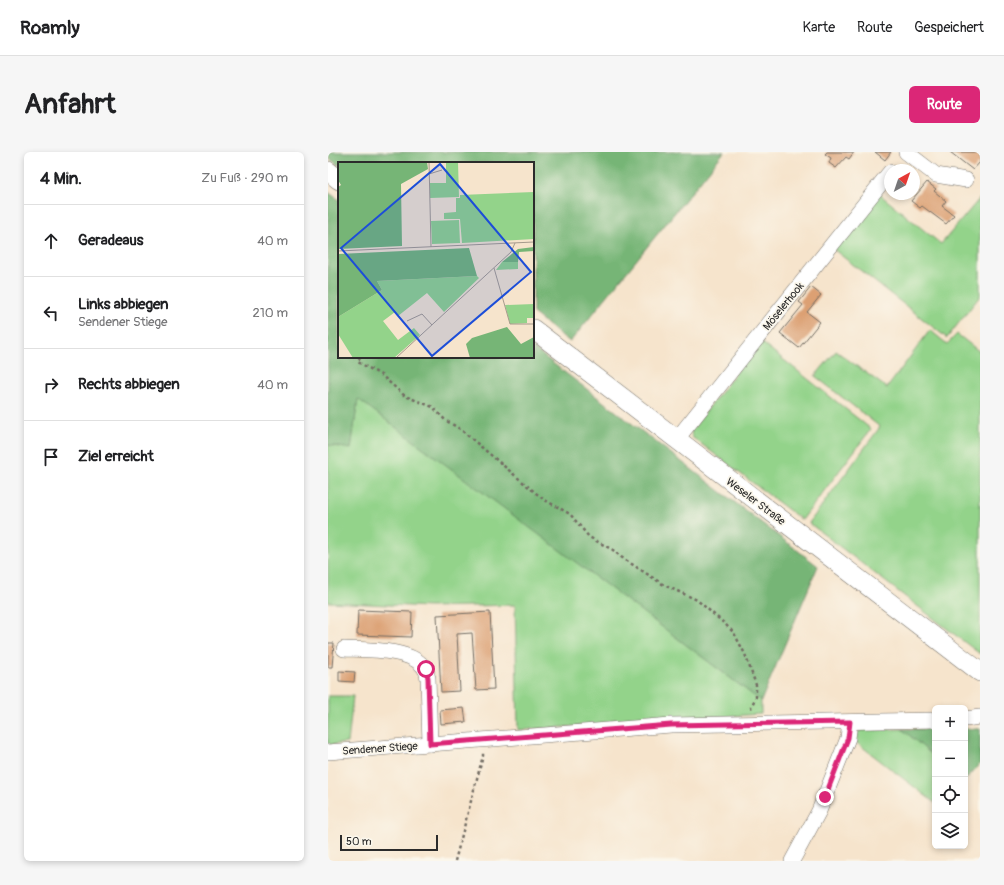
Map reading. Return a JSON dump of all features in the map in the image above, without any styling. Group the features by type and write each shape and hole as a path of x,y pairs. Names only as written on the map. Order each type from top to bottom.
{"main road":[{"path":"328,171 338,179"},
{"name":"Weseler Straße","path":"534,330 980,672"}],"street":[{"path":"897,164 906,152 936,175 966,180"},
{"name":"Möselerhook","path":"676,440 884,180"},
{"path":"344,649 395,652 414,659 426,669 428,678 430,744"},
{"path":"968,719 980,717"},
{"name":"Sendener Stiege","path":"328,752 671,725 932,720"},
{"path":"792,861 819,811 848,738 850,722"}],"path":[{"path":"360,358 358,362 382,375 405,396 433,408 445,420 460,429 543,499 570,514 589,537 613,550 621,557 664,585 697,600 734,633 745,654 756,685 756,697"},
{"path":"455,861 483,756 481,740"}],"green space":[{"path":"328,152 724,152 570,342 534,314 534,162 338,162 338,165 328,157"},
{"path":"328,192 338,199 338,358 534,358 534,349 818,566 761,701 358,399 351,449 328,445"},
{"path":"878,193 884,198 884,200 887,200 941,244 980,198 980,296 947,338 833,249"},
{"path":"930,330 947,344 957,334 980,352 980,654 809,523 880,427 815,376 836,351 887,388"},
{"path":"760,341 871,429 802,520 692,437 691,431"},
{"path":"358,398 761,701 761,714 518,730 515,605 429,607 328,602 328,445 351,448"},
{"path":"328,696 353,696 348,743 328,745"},
{"path":"902,729 932,754 932,801 852,739 855,734 861,730"},
{"path":"902,729 932,729 932,754"},
{"path":"968,729 980,729 980,764 968,777"}],"building":[{"path":"827,152 854,152 849,159 846,157 836,168 829,163 831,158 825,154"},
{"path":"875,152 891,152 885,160"},
{"path":"950,152 980,152 980,162 973,170"},
{"path":"927,182 936,189 934,191 946,201 942,206 954,215 946,224 922,206 920,208 911,201 920,200 920,190"},
{"path":"811,287 821,295 807,312 820,322 799,348 780,333 803,305 799,302"},
{"path":"358,610 412,612 411,637 357,635"},
{"path":"490,612 494,689 476,690 472,633 457,634 460,691 441,692 437,615"},
{"path":"328,643 334,643 332,667 328,667"},
{"path":"339,671 355,672 354,682 339,681"},
{"path":"464,708 466,722 441,724 440,710"}],"route":[{"path":"426,669 428,678 430,744 671,725 850,722 848,738 825,797"}]}
